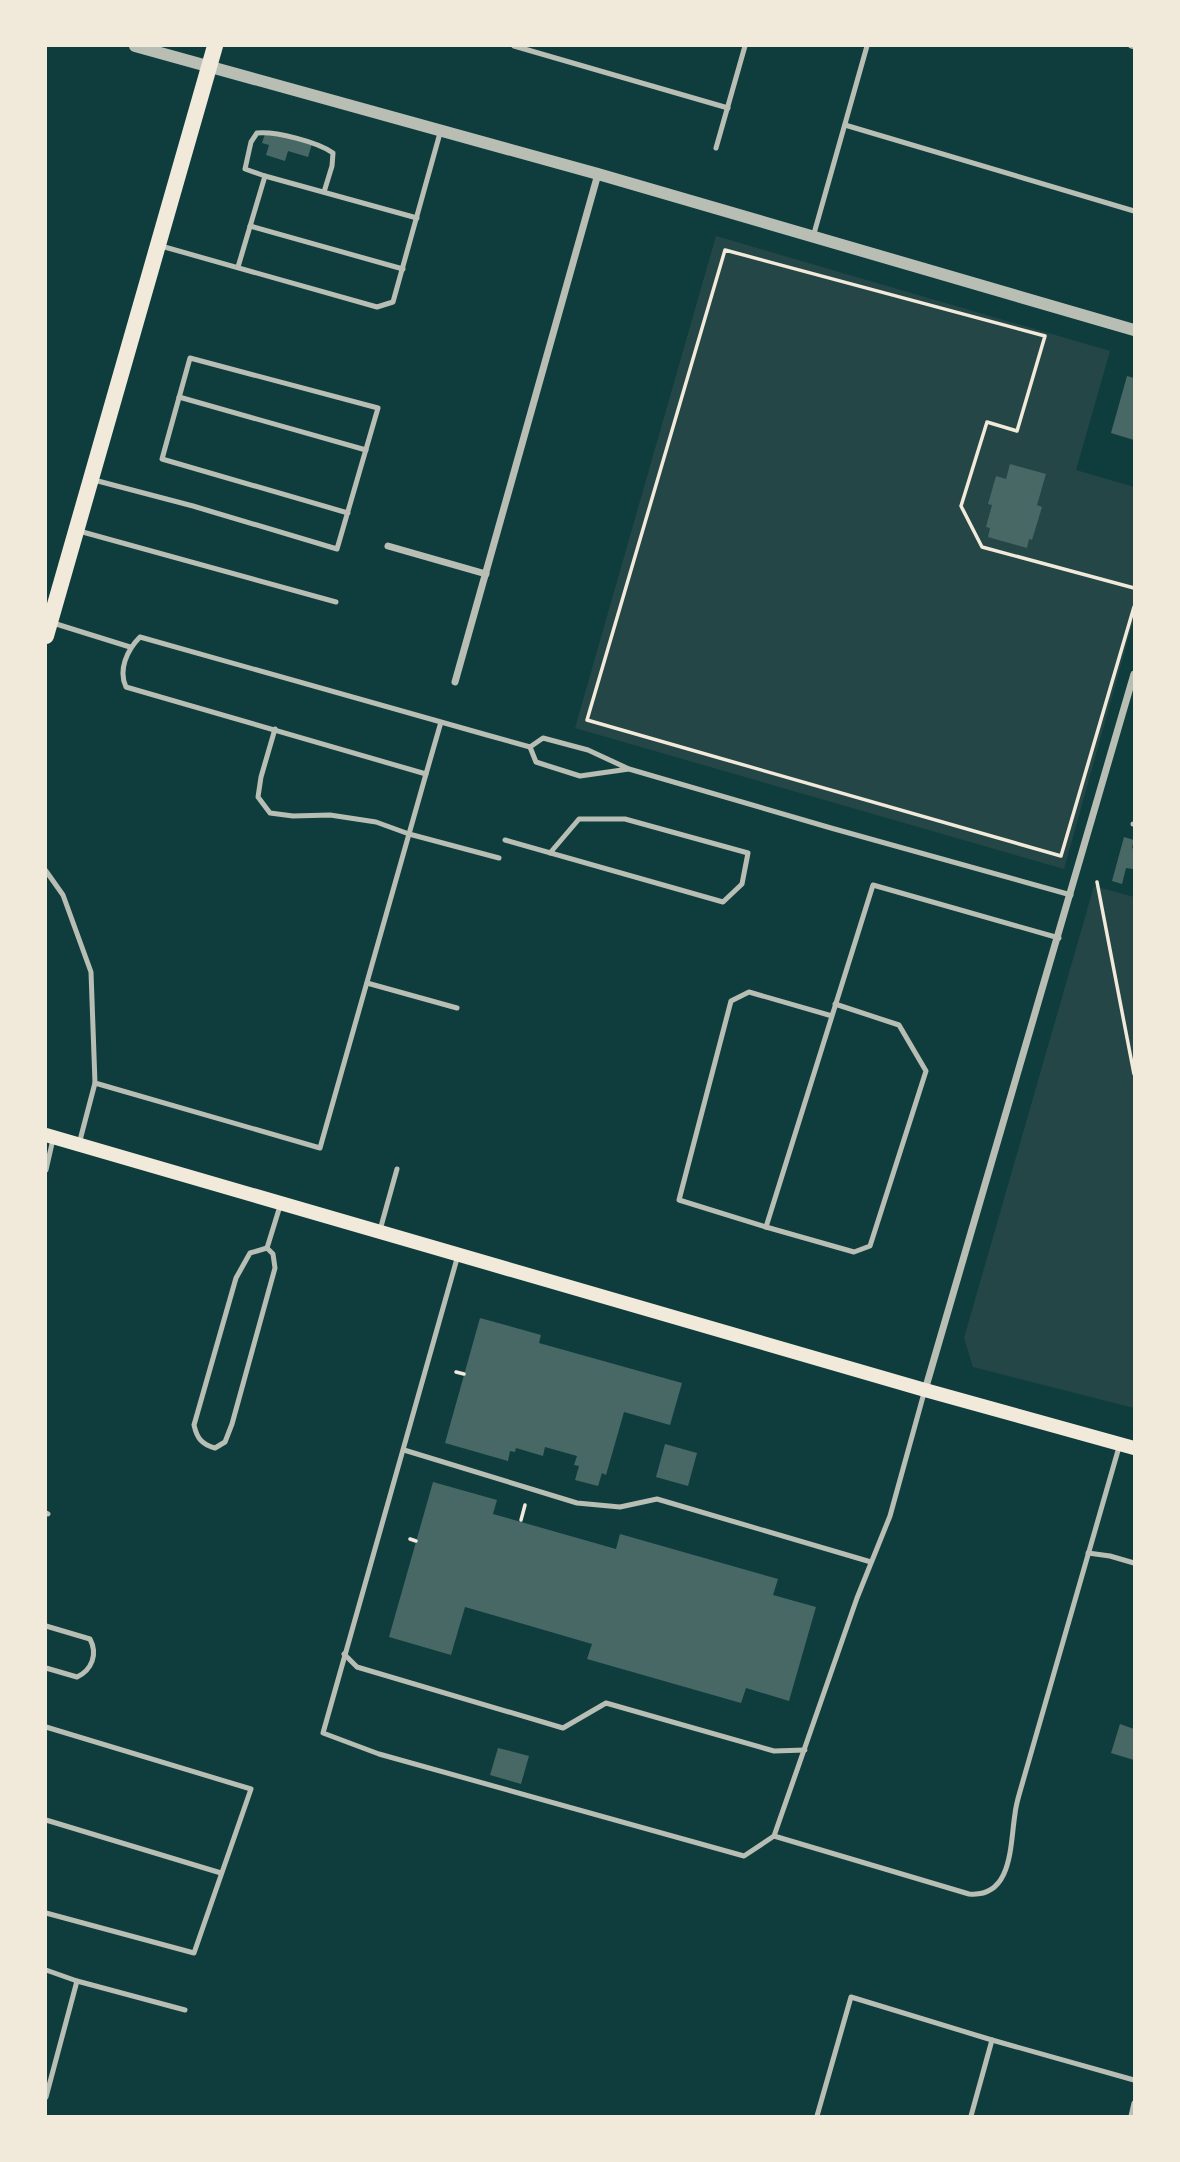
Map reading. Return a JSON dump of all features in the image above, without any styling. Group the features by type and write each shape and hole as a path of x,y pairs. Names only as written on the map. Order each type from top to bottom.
{"main road":[{"path":"47,629 215,46"},
{"path":"50,1136 925,1390 1135,1448"}],"street":[{"path":"135,46 598,174 1135,330"},
{"path":"456,682 598,174"},
{"path":"388,546 486,574"},
{"path":"925,1390 1135,674"}],"lane":[{"path":"514,46 728,108"},
{"path":"716,148 745,46"},
{"path":"813,237 867,46"},
{"path":"845,125 1135,211"},
{"path":"158,245 377,307 394,302 441,130"},
{"path":"324,192 333,153 324,146 268,132 257,133 251,142 245,169 265,176 417,218"},
{"path":"238,267 265,176"},
{"path":"250,226 403,269"},
{"path":"91,479 337,549 348,513 378,408 190,358 162,459 348,513"},
{"path":"179,397 366,450"},
{"path":"76,530 336,602"},
{"path":"47,629 130,647"},
{"path":"426,774 126,687 121,677 130,647 140,637 530,747"},
{"path":"95,1083 320,1148 441,722"},
{"path":"275,729 258,797 270,813 293,816 330,815 376,822 409,834 499,858"},
{"path":"530,747 543,738 588,750 629,769 1071,895"},
{"path":"530,747 536,762 580,776 629,769"},
{"path":"505,840 550,853 723,902 741,884 748,853 625,819 579,820 550,853"},
{"path":"46,871 63,895 91,972 95,1083 79,1144"},
{"path":"766,1227 873,885 1059,938"},
{"path":"367,983 457,1008"},
{"path":"831,1016 748,992 730,1001 679,1200 854,1252 870,1246 926,1070 899,1025 835,1004"},
{"path":"46,1170 50,1136"},
{"path":"380,1232 397,1169"},
{"path":"267,1248 281,1203"},
{"path":"267,1248 273,1254 275,1268 232,1424 225,1442 215,1448 205,1446 197,1437 194,1425 236,1278 250,1253 267,1248"},
{"path":"458,1255 323,1733 379,1754 744,1856 774,1836 871,1562 890,1516 925,1390"},
{"path":"774,1836 969,1894 980,1895 992,1891 1000,1883 1008,1861 1015,1811 1023,1781 1120,1444"},
{"path":"404,1450 577,1503 620,1507 657,1499 871,1562"},
{"path":"1088,1553 1135,1563"},
{"path":"46,1626 90,1639 94,1648 93,1662 86,1673 77,1677 46,1668"},
{"path":"344,1654 357,1667 564,1728 606,1703 774,1751 805,1750"},
{"path":"46,1727 251,1788 194,1953 46,1913"},
{"path":"46,1820 221,1873"},
{"path":"46,1970 185,2010"},
{"path":"46,2097 78,1981"},
{"path":"817,2116 851,1997 1135,2080"},
{"path":"971,2116 992,2040"},
{"path":"1130,2116 1135,2103"}],"path":[{"path":"1135,588 982,547 961,506 987,422 1017,431 1045,336 726,250 587,720 1061,856 1135,607"},
{"path":"1097,882 1135,1074"},
{"path":"456,1372 464,1374"},
{"path":"521,1520 525,1505"},
{"path":"410,1539 416,1541"}],"shaded area":[{"path":"716,236 1110,351 1076,470 1134,487 1134,618 1064,869 575,728"},
{"path":"1094,886 1134,897 1134,1408 973,1367 964,1338"}],"building":[{"path":"266,131 312,144 308,157 288,151 285,161 266,155 269,145 262,143"},
{"path":"1127,376 1134,378 1134,440 1111,433"},
{"path":"1010,464 1046,474 1037,505 1042,507 1027,548 988,537 990,528 986,527 992,505 988,504 996,476 1006,479"},
{"path":"1124,837 1134,840 1134,865 1133,869 1126,868 1122,884 1112,881"},
{"path":"480,1318 541,1335 539,1343 682,1383 670,1425 624,1412 606,1475 602,1473 598,1486 575,1480 579,1466 574,1465 577,1456 545,1447 543,1456 516,1448 515,1452 510,1451 508,1461 445,1443"},
{"path":"665,1444 697,1453 688,1486 656,1477"},
{"path":"433,1482 497,1500 493,1514 616,1549 620,1534 778,1579 773,1595 816,1607 789,1701 746,1688 741,1703 587,1659 592,1644 465,1607 451,1655 389,1637"},
{"path":"1120,1724 1134,1729 1134,1760 1111,1753"},
{"path":"498,1748 529,1756 521,1784 490,1775"}]}
